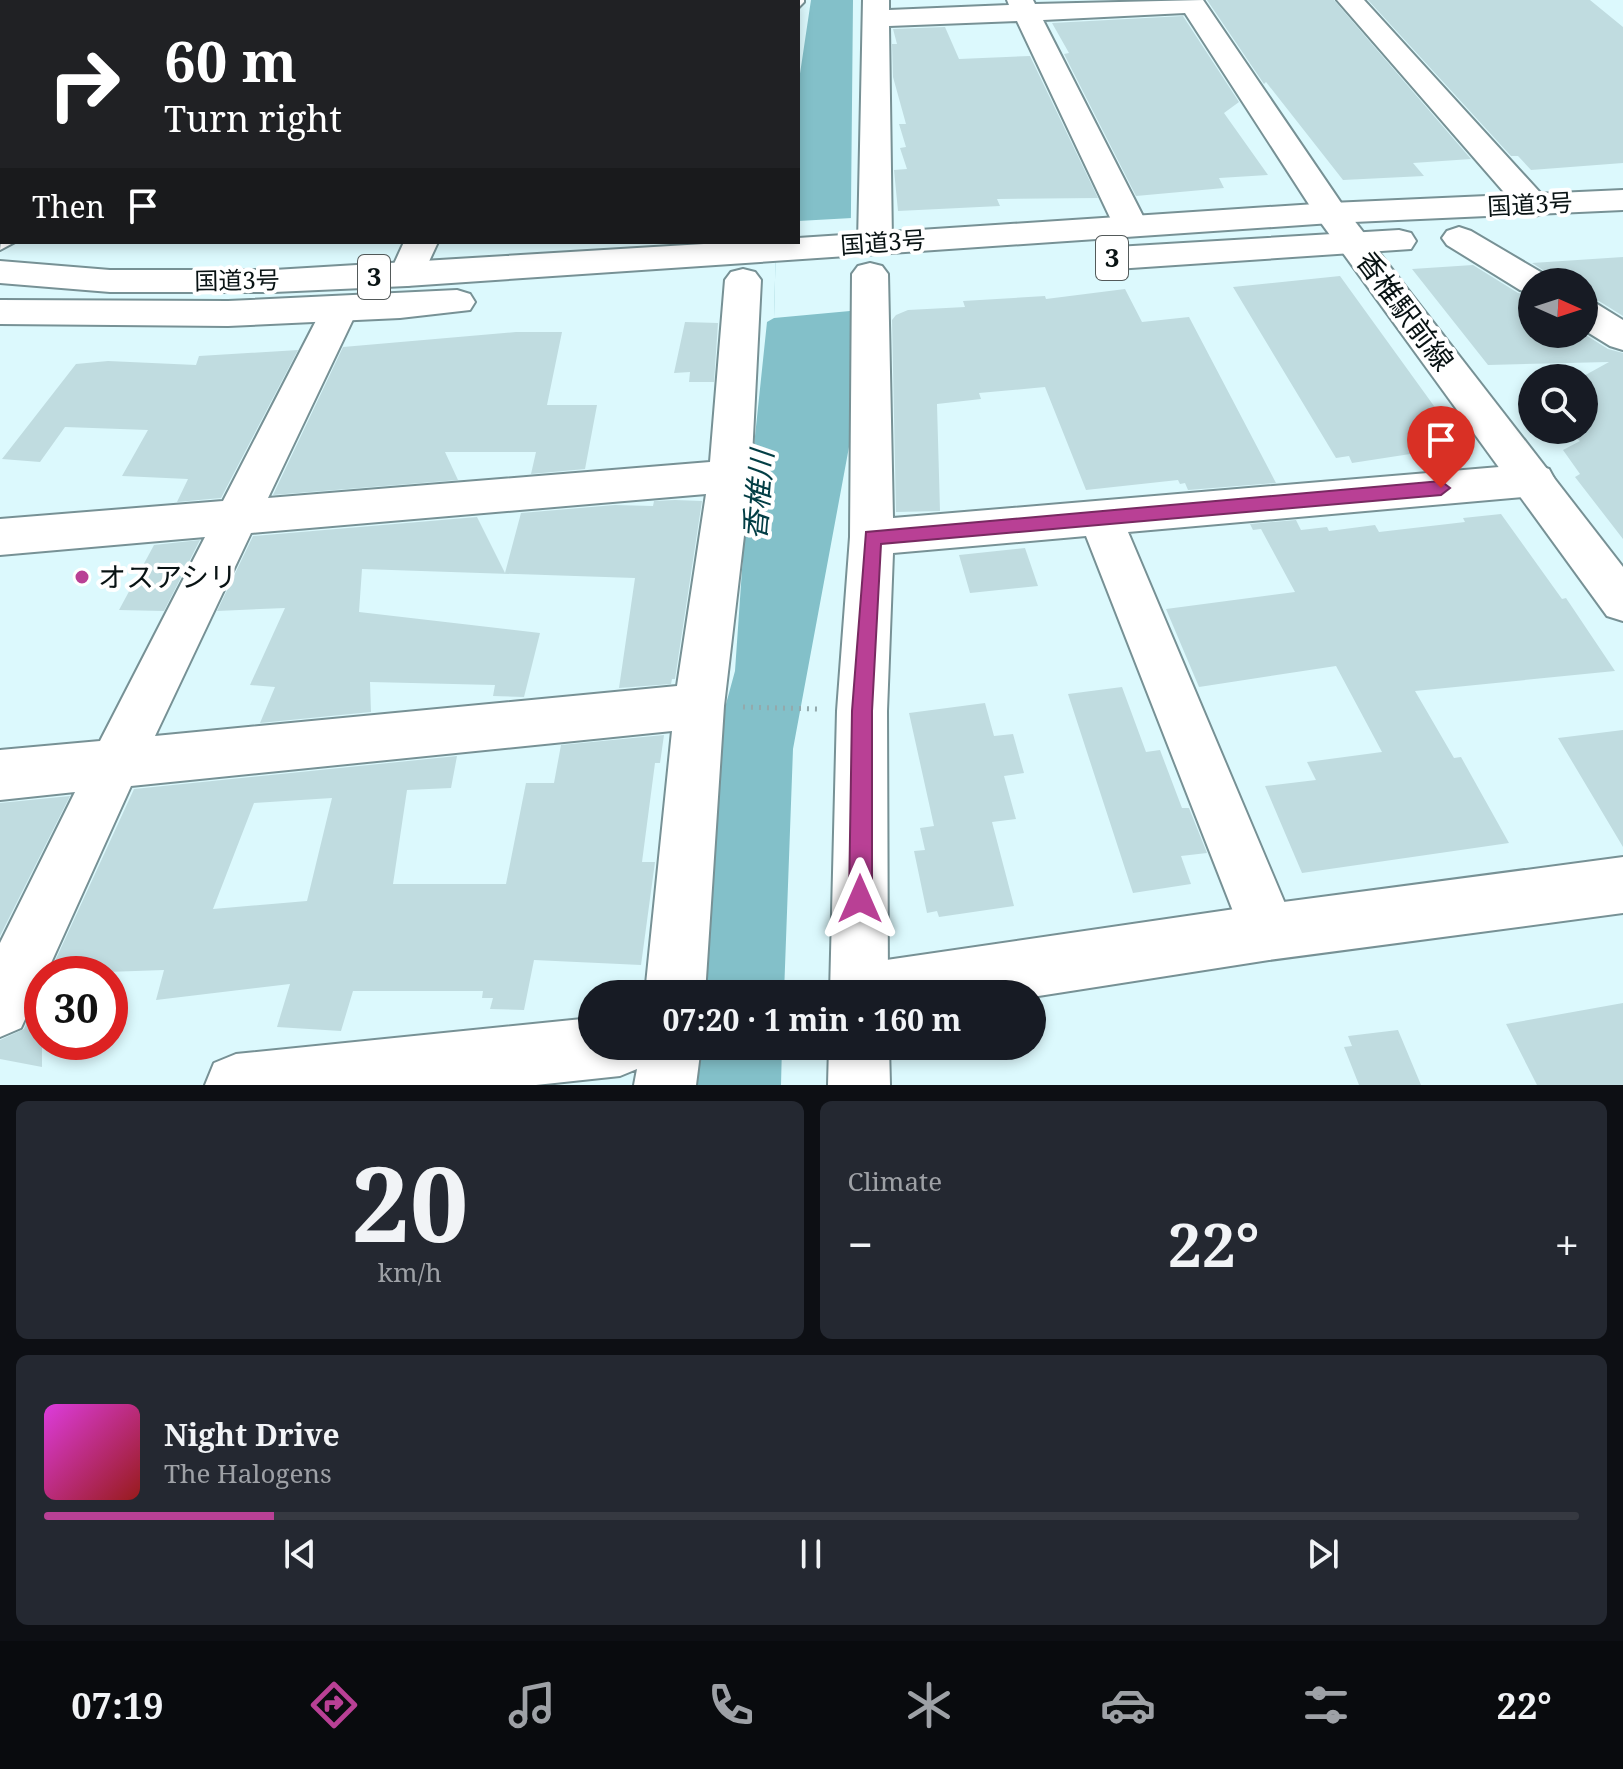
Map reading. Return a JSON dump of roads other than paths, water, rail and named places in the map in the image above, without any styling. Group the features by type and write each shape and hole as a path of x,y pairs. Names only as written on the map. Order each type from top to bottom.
{"main road":[{"path":"1350,0 1534,206"},
{"path":"859,980 862,711 872,537 876,9 1191,2"},
{"name":"香椎駅前線","path":"1191,2 1342,228 1623,602"},
{"path":"1024,7 1131,226"},
{"name":"国道3号","path":"0,272 110,281 274,281 747,258 872,258 1342,228 1534,206 1623,200"},
{"name":"国道3号","path":"872,258 1131,226 1342,228 1459,238 1623,228"},
{"path":"1459,238 1518,274"},
{"path":"407,275 420,244"},
{"path":"676,980 699,706 730,476 747,258"},
{"name":"国道3号","path":"0,312 96,316 339,311 747,258"},
{"path":"0,1007 114,766 339,311"},
{"path":"1598,322 1623,337"},
{"path":"0,537 730,476"},
{"path":"872,537 1534,480"},
{"path":"1101,519 1269,932"},
{"path":"0,775 699,706"},
{"path":"1020,980 1269,932 1623,885"},
{"path":"236,1085 578,1050"},
{"path":"665,1085 669,1060"},
{"path":"859,1060 859,1085"}],"water":[{"name":"香椎川","path":"811,0 853,0 850,311 853,325 849,447 793,749 785,980 692,980 717,737 735,671 744,541 767,322 774,318 776,244 800,244 800,74"},
{"path":"684,1060 782,1060 781,1085 681,1085"}],"place":[{"name":"オスアシリ","path":"82,577"}]}
